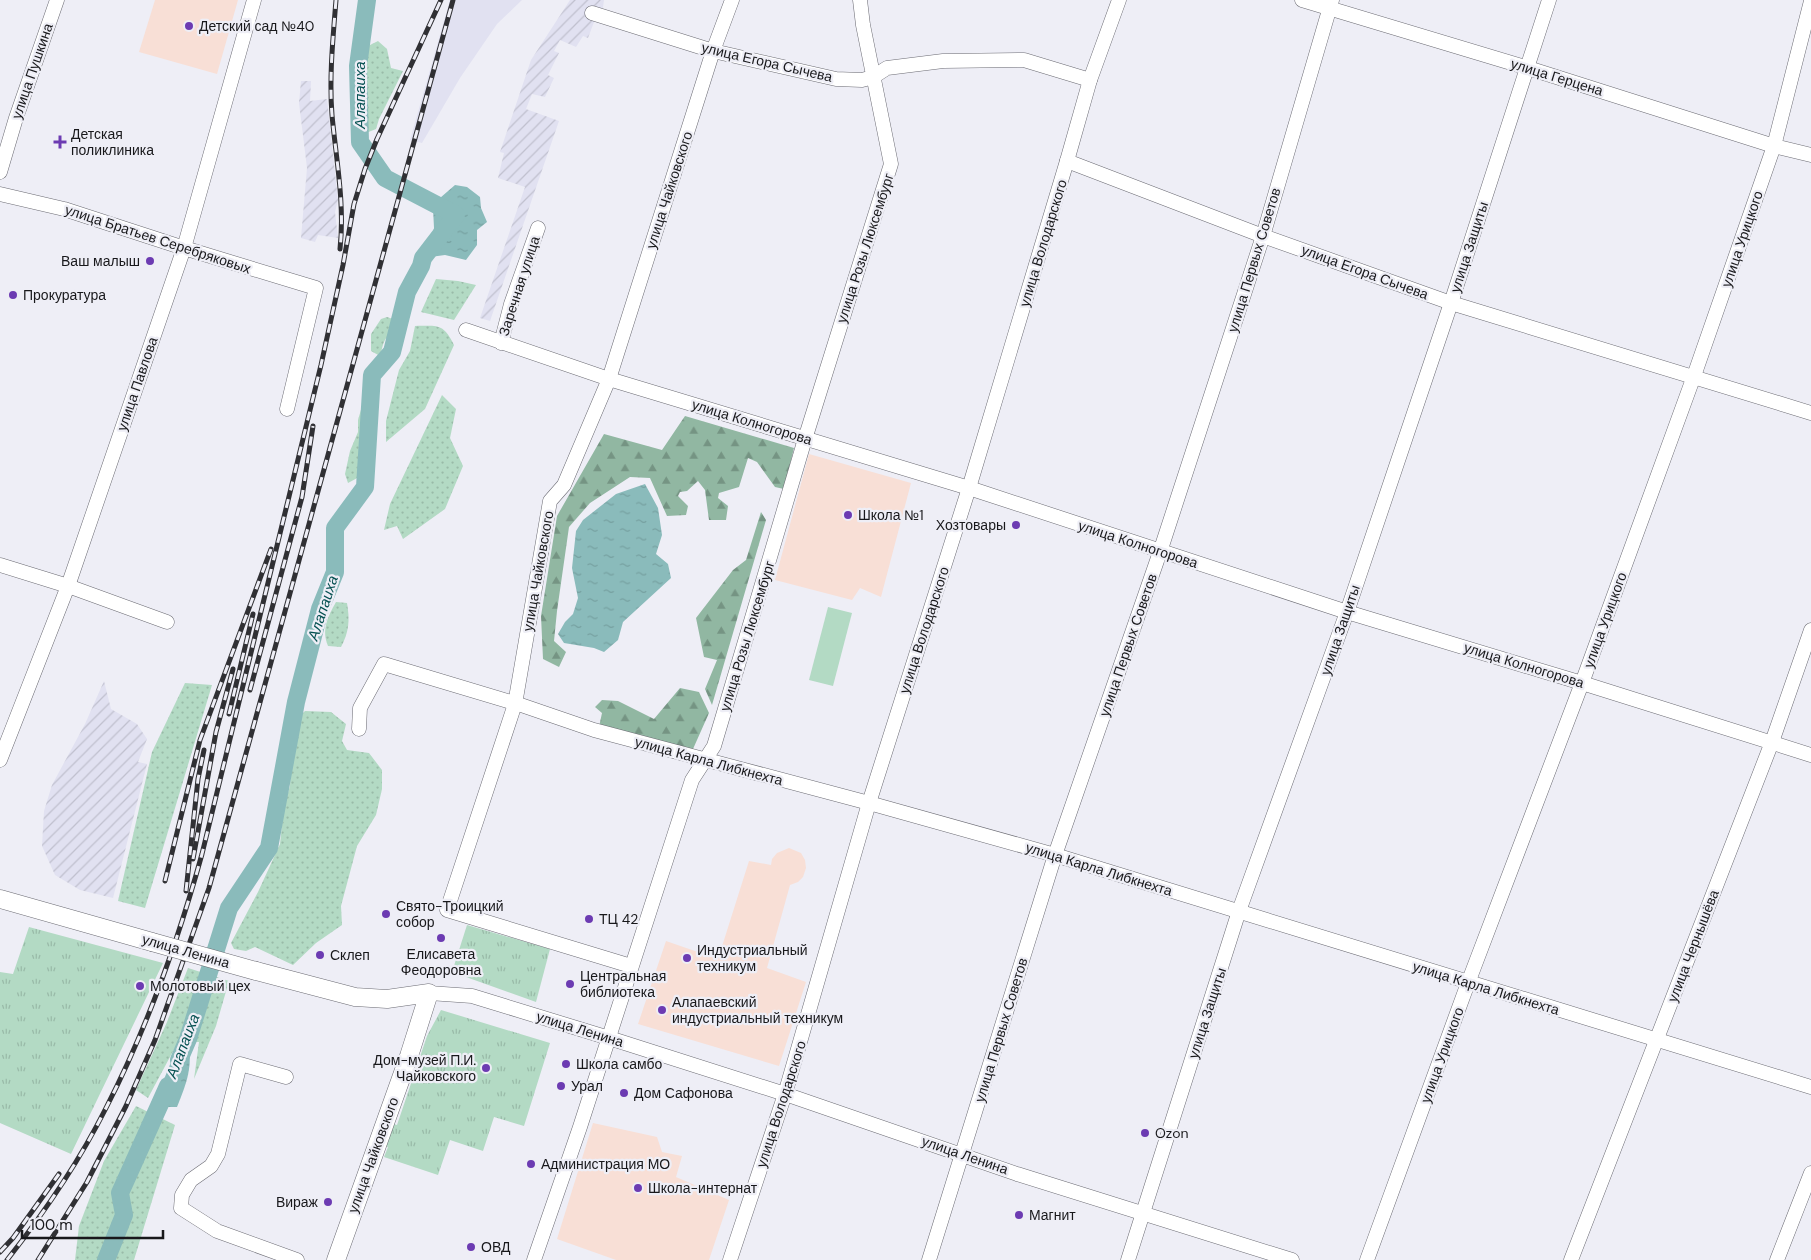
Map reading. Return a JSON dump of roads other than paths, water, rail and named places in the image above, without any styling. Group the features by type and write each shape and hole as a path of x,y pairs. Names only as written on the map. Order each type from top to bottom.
{"main road":[{"name":"улица Ленина","path":"0,898 256,971 355,996 387,999 429,993"},
{"name":"улица Чайковского","path":"336,1260 409,1056 429,993"},
{"path":"387,999 401,1004 408,1009 411,1030 409,1056"}],"street":[{"name":"улица Пушкина","path":"0,172 57,0"},
{"name":"улица Павлова","path":"0,760 68,586 184,248 254,0"},
{"name":"улица Чайковского","path":"631,966 447,910 515,704 550,501 564,485 609,379 713,51 732,0"},
{"name":"улица Розы Люксембург","path":"534,1260 580,1127 692,780 714,746 805,438 891,164 863,25 860,0"},
{"name":"улица Володарского","path":"730,1260 785,1094 869,803 969,488 1090,80 1118,0"},
{"name":"улица Герцена","path":"1302,0 1330,4 1774,146 1811,155"},
{"name":"улица Защиты","path":"1128,1260 1239,911 1347,612 1451,303 1549,0"},
{"name":"улица Урицкого","path":"1367,1260 1694,376 1774,146 1811,1"},
{"name":"улица Первых Советов","path":"929,1260 1055,856 1160,552 1263,236 1330,4"},
{"name":"улица Егора Сычева","path":"592,13 713,51 836,79 862,80 873,77 887,68 943,61 1024,60 1090,80"},
{"name":"улица Егора Сычева","path":"1067,161 1263,236 1451,303 1811,413"},
{"name":"улица Братьев Серебряковых","path":"0,194 64,209 316,288 287,409"},
{"name":"Заречная улица","path":"501,343 511,304 538,228"},
{"name":"улица Колногорова","path":"466,330 609,379 969,488 1347,612 1582,682 1811,755"},
{"path":"0,565 68,586 167,622"},
{"name":"улица Чернышёва","path":"1571,1260 1772,742 1811,630"},
{"name":"улица Карла Либкнехта","path":"358,729 360,708 384,664 594,730 869,803 1055,856 1811,1087"},
{"name":"улица Ленина","path":"429,993 472,996 609,1038 785,1094 1017,1174 1292,1260"},
{"path":"286,1078 240,1064 218,1154 211,1166 191,1180 182,1195 180,1208 217,1230 297,1260"},
{"path":"1777,1260 1811,1173"}],"water":[{"path":"455,185 467,187 480,197 481,208 487,222 477,230 477,245 466,260 445,255 423,258 429,251 434,228 433,208 440,198"},
{"path":"645,484 658,508 662,535 656,554 668,564 671,578 623,622 618,640 604,652 594,648 564,643 558,634 565,622 573,614 578,598 572,568 576,531 583,520 616,494"},
{"path":"188,1039 190,1058 188,1074 177,1107 159,1107 156,1099 171,1062"}],"waterway":[{"name":"Алапаиха","path":"179,1060 188,1039 229,908 269,848 296,702 320,609 335,572 335,528 365,487 372,375 392,352 407,292 421,266 423,258 456,215 385,178 360,142 358,66 367,0"},
{"name":"Алапаиха","path":"106,1260 124,1215 120,1193 168,1086"}],"railway":[{"path":"336,0 331,86 332,115 341,198 340,249"},
{"path":"7,1260 60,1187 96,1128 135,1047 172,952 202,854 321,365 354,204 377,139 441,0"},
{"path":"38,1260 87,1182 126,1106 155,1040 209,888 453,0"},
{"path":"250,690 302,497 313,426"},
{"path":"165,881 200,740 271,549"},
{"path":"229,714 253,614"},
{"path":"193,859 216,732 233,669"},
{"path":"186,891 198,779 204,750"},
{"path":"0,1252 13,1238 59,1174"}],"place":[{"name":"Детский сад №40","path":"189,26"},
{"name":"Детская поликлиника","path":"60,142"},
{"name":"Ваш малыш","path":"150,261"},
{"name":"Прокуратура","path":"13,295"},
{"name":"Школа №1","path":"848,515"},
{"name":"Хозтовары","path":"1016,525"},
{"name":"Свято-Троицкий собор","path":"386,914"},
{"name":"ТЦ 42","path":"589,919"},
{"name":"Елисавета Феодоровна","path":"441,938"},
{"name":"Склеп","path":"320,955"},
{"name":"Индустриальный техникум","path":"687,958"},
{"name":"Центральная библиотека","path":"570,984"},
{"name":"Молотовый цех","path":"140,986"},
{"name":"Алапаевский индустриальный техникум","path":"662,1010"},
{"name":"Школа самбо","path":"566,1064"},
{"name":"Дом-музей П.И. Чайковского","path":"486,1068"},
{"name":"Урал","path":"561,1086"},
{"name":"Дом Сафонова","path":"624,1093"},
{"name":"Ozon","path":"1145,1133"},
{"name":"Администрация МО","path":"531,1164"},
{"name":"Школа-интернат","path":"638,1188"},
{"name":"Вираж","path":"328,1202"},
{"name":"Магнит","path":"1019,1215"},
{"name":"ОВД","path":"471,1247"}]}
